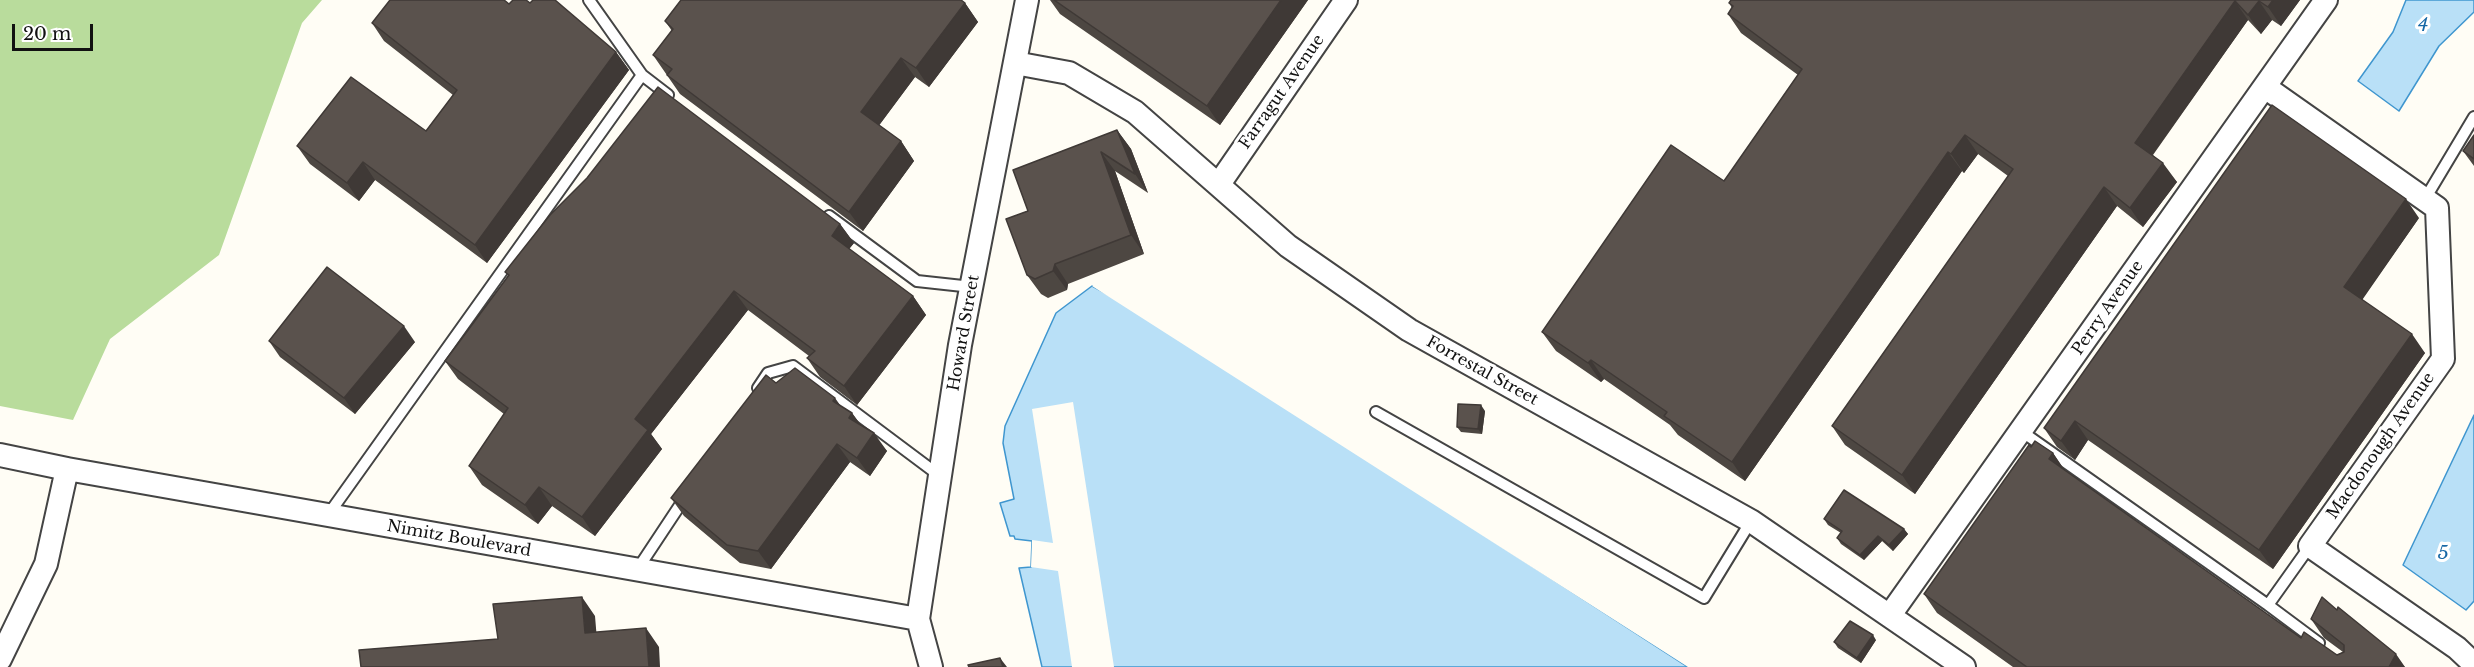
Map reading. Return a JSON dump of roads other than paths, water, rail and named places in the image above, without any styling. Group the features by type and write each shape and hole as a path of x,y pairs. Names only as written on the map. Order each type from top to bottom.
{"street":[{"name":"Howard Street","path":"931,667 918,619 972,287 1027,0"},
{"name":"Farragut Avenue","path":"1218,184 1347,0"},
{"name":"Perry Avenue","path":"1890,615 2326,0"},
{"name":"Forrestal Street","path":"1015,63 1069,73 1126,106 1218,184 1264,231 1409,330 1751,521 1964,667"},
{"name":"Macdonough Avenue","path":"2265,87 2437,208 2443,359 2310,546"},
{"name":"Nimitz Boulevard","path":"0,455 67,469 918,619"},
{"path":"0,659 46,564 67,469"},
{"path":"2310,546 2457,648 2474,664"}],"lane":[{"path":"589,0 642,75 680,104"},
{"path":"328,515 642,75"},
{"path":"2425,199 2474,117"},
{"path":"822,210 917,281 972,287"},
{"path":"748,402 768,373 793,366 940,476"},
{"path":"1376,412 1704,598 1751,521"},
{"path":"2020,431 2268,605 2332,653"},
{"path":"637,570 690,491"},
{"path":"2268,605 2310,546"}],"water":[{"name":"4","path":"2406,0 2474,0 2474,12 2439,46 2399,111 2358,81 2393,32"},
{"path":"1092,286 1137,310 1688,667 1042,667 1019,568 1031,567 1032,541 1015,539 1014,536 1010,536 1000,503 1014,499 1003,443 1005,426 1056,313"},
{"name":"5","path":"2474,415 2474,601 2466,610 2403,565"}]}
